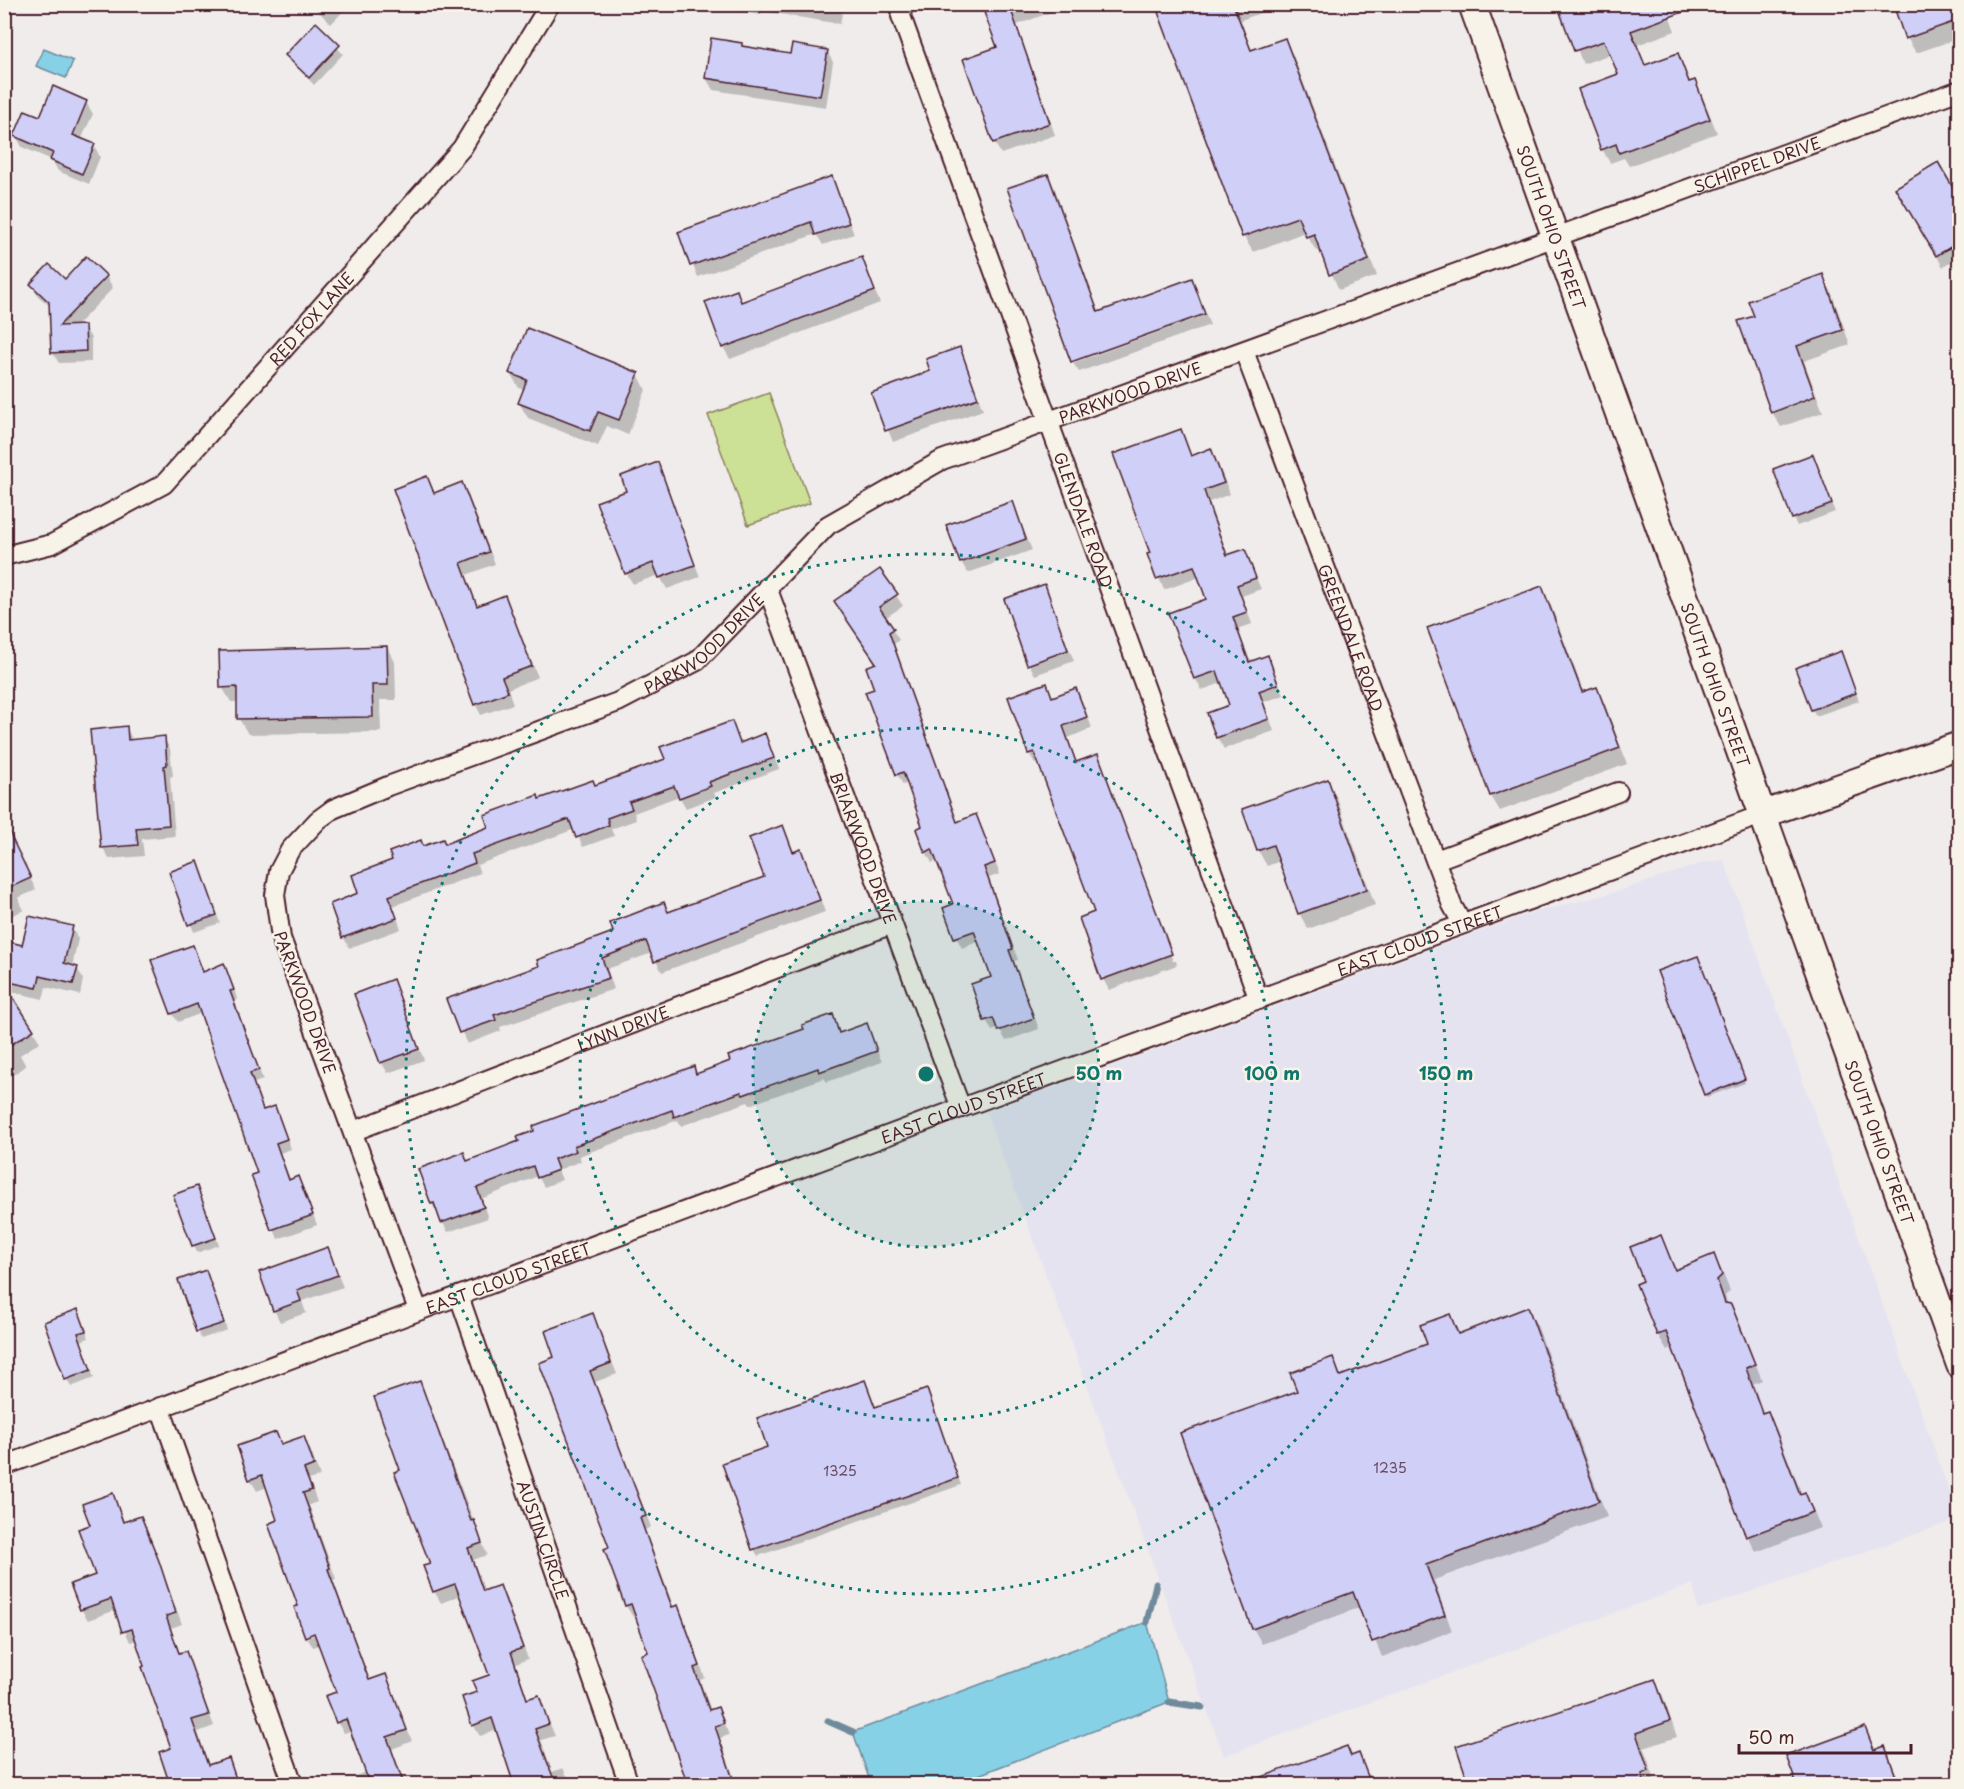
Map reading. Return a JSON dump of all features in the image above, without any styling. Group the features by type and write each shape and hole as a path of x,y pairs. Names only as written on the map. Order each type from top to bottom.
{"main road":[{"name":"SOUTH OHIO STREET","path":"1472,4 1764,814 1959,1365"},
{"name":"EAST CLOUD STREET","path":"1764,814 1959,745"}],"street":[{"name":"RED FOX LANE","path":"4,556 52,544 164,484 462,148 550,4"},
{"name":"GLENDALE ROAD","path":"903,4 901,16 1259,1000"},
{"name":"SCHIPPEL DRIVE","path":"1556,237 1959,90"},
{"name":"PARKWOOD DRIVE","path":"418,1310 354,1131 281,939 275,895 279,871 290,850 305,831 333,809 618,702 697,661 828,525 942,460 1556,237"},
{"name":"GREENDALE ROAD","path":"1245,351 1452,905 1462,923"},
{"name":"BRIARWOOD DRIVE","path":"768,587 961,1108"},
{"path":"1436,860 1618,792"},
{"name":"EAST CLOUD STREET","path":"4,1466 961,1108 1764,814"},
{"name":"LYNN DRIVE","path":"354,1131 892,924"},
{"name":"AUSTIN CIRCLE","path":"459,1296 629,1785"},
{"path":"160,1407 293,1785"}],"shaded area":[{"path":"1724,860 1959,1519 1698,1610 1693,1584 1224,1756 986,1112 1525,915 1616,892 1703,863"}],"green space":[{"path":"769,393 810,503 748,525 708,415"}],"water":[{"path":"44,49 73,61 66,78 36,66"},
{"path":"1147,1622 1169,1702 955,1784 871,1784 853,1732"}],"building":[{"path":"981,4 1009,4 1050,123 993,143 963,59 997,47"},
{"path":"1155,4 1233,4 1251,50 1285,38 1369,260 1329,275 1314,234 1306,237 1298,217 1242,237"},
{"path":"1557,4 1697,4 1697,7 1631,31 1645,65 1678,53 1689,82 1695,80 1710,119 1619,153 1616,144 1601,150 1578,89 1618,74 1604,41 1574,51"},
{"path":"1893,4 1959,4 1959,20 1905,39"},
{"path":"316,22 340,45 309,78 285,55"},
{"path":"711,38 790,54 792,44 828,50 820,96 705,78"},
{"path":"53,86 87,101 73,135 95,144 82,174 50,160 53,153 14,136 25,110 40,116"},
{"path":"1938,162 1959,198 1959,242 1936,256 1895,188"},
{"path":"1048,174 1098,312 1192,278 1205,314 1071,362 1007,188"},
{"path":"832,176 849,223 815,235 811,222 690,266 678,232"},
{"path":"86,256 107,276 59,326 85,325 86,351 51,353 49,302 30,284 49,264 65,279"},
{"path":"862,257 875,291 722,348 705,302 737,290 741,302"},
{"path":"1823,274 1843,330 1797,346 1815,396 1771,413 1738,321 1754,316 1748,301"},
{"path":"527,328 639,373 619,420 598,412 590,431 518,403 527,380 509,373"},
{"path":"960,347 978,398 885,431 871,393 930,371 926,359"},
{"path":"1181,429 1191,456 1211,448 1224,483 1204,490 1212,515 1227,555 1245,549 1256,578 1237,585 1247,612 1233,617 1249,662 1268,655 1278,684 1259,691 1269,719 1216,738 1207,713 1229,705 1217,671 1194,679 1168,613 1206,599 1194,566 1156,579 1147,554 1150,553 1113,454"},
{"path":"1813,454 1832,504 1792,519 1773,469"},
{"path":"658,462 695,565 659,578 653,563 625,574 596,502 626,491 621,476"},
{"path":"427,476 434,493 462,482 489,552 461,563 477,606 505,595 532,666 502,677 508,692 474,705 393,489"},
{"path":"1013,501 1026,539 960,563 946,525"},
{"path":"880,569 898,594 879,607 894,629 889,632 957,822 976,814 995,863 984,867 1013,949 1009,950 1034,1018 998,1031 993,1018 984,1021 971,984 991,977 974,931 954,938 943,908 953,904 932,849 925,853 916,829 922,826 903,772 896,775 865,692 874,689 866,667 876,663 834,601"},
{"path":"1045,584 1068,650 1027,665 1004,599"},
{"path":"1542,586 1582,692 1597,687 1620,748 1490,796 1427,628"},
{"path":"387,646 388,685 372,685 373,717 237,719 237,687 220,688 219,651"},
{"path":"1841,651 1856,693 1811,710 1795,668"},
{"path":"1047,683 1052,697 1076,688 1087,717 1063,726 1076,762 1098,754 1172,954 1101,980 1079,918 1094,912 1034,752 1028,754 1008,697"},
{"path":"732,721 740,743 765,733 774,758 709,782 711,786 679,798 674,786 629,802 632,809 607,818 609,825 576,838 569,819 472,854 475,863 389,896 397,918 342,938 330,904 358,893 352,875 392,860 389,852 421,840 423,846 443,839 445,844 488,827 484,815 538,795 539,799 593,780 595,785 665,759 660,747"},
{"path":"127,726 128,740 165,736 167,765 164,766 169,825 136,828 138,845 101,848 90,730"},
{"path":"1328,779 1367,889 1298,914 1273,845 1257,851 1242,809"},
{"path":"4,822 31,878 4,890"},
{"path":"783,825 793,852 801,849 820,900 654,962 646,941 602,958 609,978 494,1015 496,1020 459,1033 446,999 539,966 537,960 613,932 610,923 664,902 668,912 764,877 749,838"},
{"path":"198,861 217,915 188,925 169,872"},
{"path":"29,916 73,926 64,963 78,967 73,984 40,976 37,988 4,981 4,965 10,942 22,945"},
{"path":"193,945 203,972 224,963 234,990 230,991 259,1070 250,1073 263,1110 275,1106 287,1139 276,1143 289,1180 298,1176 313,1215 271,1230 251,1175 257,1173 197,1004 171,1014 151,960"},
{"path":"1698,956 1745,1079 1704,1095 1657,971"},
{"path":"393,979 419,1049 380,1063 354,994"},
{"path":"4,983 34,1030 4,1049"},
{"path":"833,1014 839,1033 867,1023 877,1051 819,1072 818,1068 743,1095 741,1092 674,1117 672,1110 574,1146 576,1151 554,1159 558,1170 537,1178 533,1166 477,1188 484,1207 441,1223 434,1203 431,1204 418,1169 464,1152 467,1161 519,1141 517,1137 534,1131 533,1126 694,1066 696,1074 730,1061 728,1056 804,1029 802,1025"},
{"path":"197,1186 216,1238 192,1246 173,1195"},
{"path":"1661,1235 1675,1270 1714,1254 1722,1275 1717,1280 1725,1303 1731,1304 1755,1364 1746,1368 1762,1413 1768,1411 1800,1494 1805,1492 1813,1512 1746,1537 1666,1332 1657,1335 1636,1284 1643,1281 1630,1247"},
{"path":"328,1247 338,1275 297,1290 301,1301 273,1311 259,1272"},
{"path":"206,1270 224,1323 196,1332 178,1280"},
{"path":"1528,1307 1599,1501 1426,1565 1445,1615 1372,1642 1353,1592 1252,1629 1180,1433 1297,1391 1290,1373 1333,1357 1340,1376 1427,1344 1420,1325 1450,1314 1458,1334"},
{"path":"78,1309 86,1331 78,1333 91,1370 65,1380 44,1322"},
{"path":"593,1313 611,1363 590,1371 646,1516 640,1518 672,1607 678,1605 700,1666 694,1668 709,1710 718,1707 724,1723 715,1726 735,1785 688,1785 641,1655 648,1652 631,1604 625,1606 604,1549 609,1547 539,1363 554,1357 545,1331"},
{"path":"865,1380 875,1407 927,1389 958,1478 752,1550 722,1463 767,1447 757,1418"},
{"path":"420,1381 471,1521 474,1520 482,1543 468,1548 483,1591 500,1585 523,1648 511,1652 527,1699 539,1695 549,1724 535,1729 556,1785 514,1785 492,1718 472,1726 462,1697 477,1692 472,1681 489,1675 455,1584 433,1592 423,1566 430,1564 394,1472 400,1470 374,1397"},
{"path":"276,1432 281,1444 304,1436 314,1465 304,1469 312,1490 303,1493 330,1568 328,1569 369,1680 386,1674 407,1730 387,1737 404,1785 370,1785 346,1719 336,1723 325,1696 336,1692 314,1633 305,1637 294,1607 298,1606 268,1524 277,1520 262,1475 249,1480 237,1446"},
{"path":"113,1493 123,1522 141,1516 159,1561 176,1613 166,1616 179,1653 186,1651 209,1715 192,1720 208,1765 229,1758 238,1785 160,1785 159,1781 168,1779 159,1752 171,1748 142,1667 144,1666 132,1629 122,1632 111,1599 80,1610 70,1584 95,1575 78,1529 90,1525 82,1504"},
{"path":"1655,1679 1670,1721 1636,1733 1649,1771 1642,1774 1645,1785 1469,1785 1456,1746"},
{"path":"1865,1727 1874,1750 1885,1746 1899,1785 1797,1785 1786,1756"},
{"path":"1347,1746 1351,1756 1359,1753 1369,1779 1352,1785 1249,1785 1248,1782"}],"waterway":[{"path":"1147,1622 1156,1584"},
{"path":"1169,1702 1202,1707"},
{"path":"828,1721 853,1732"}]}
